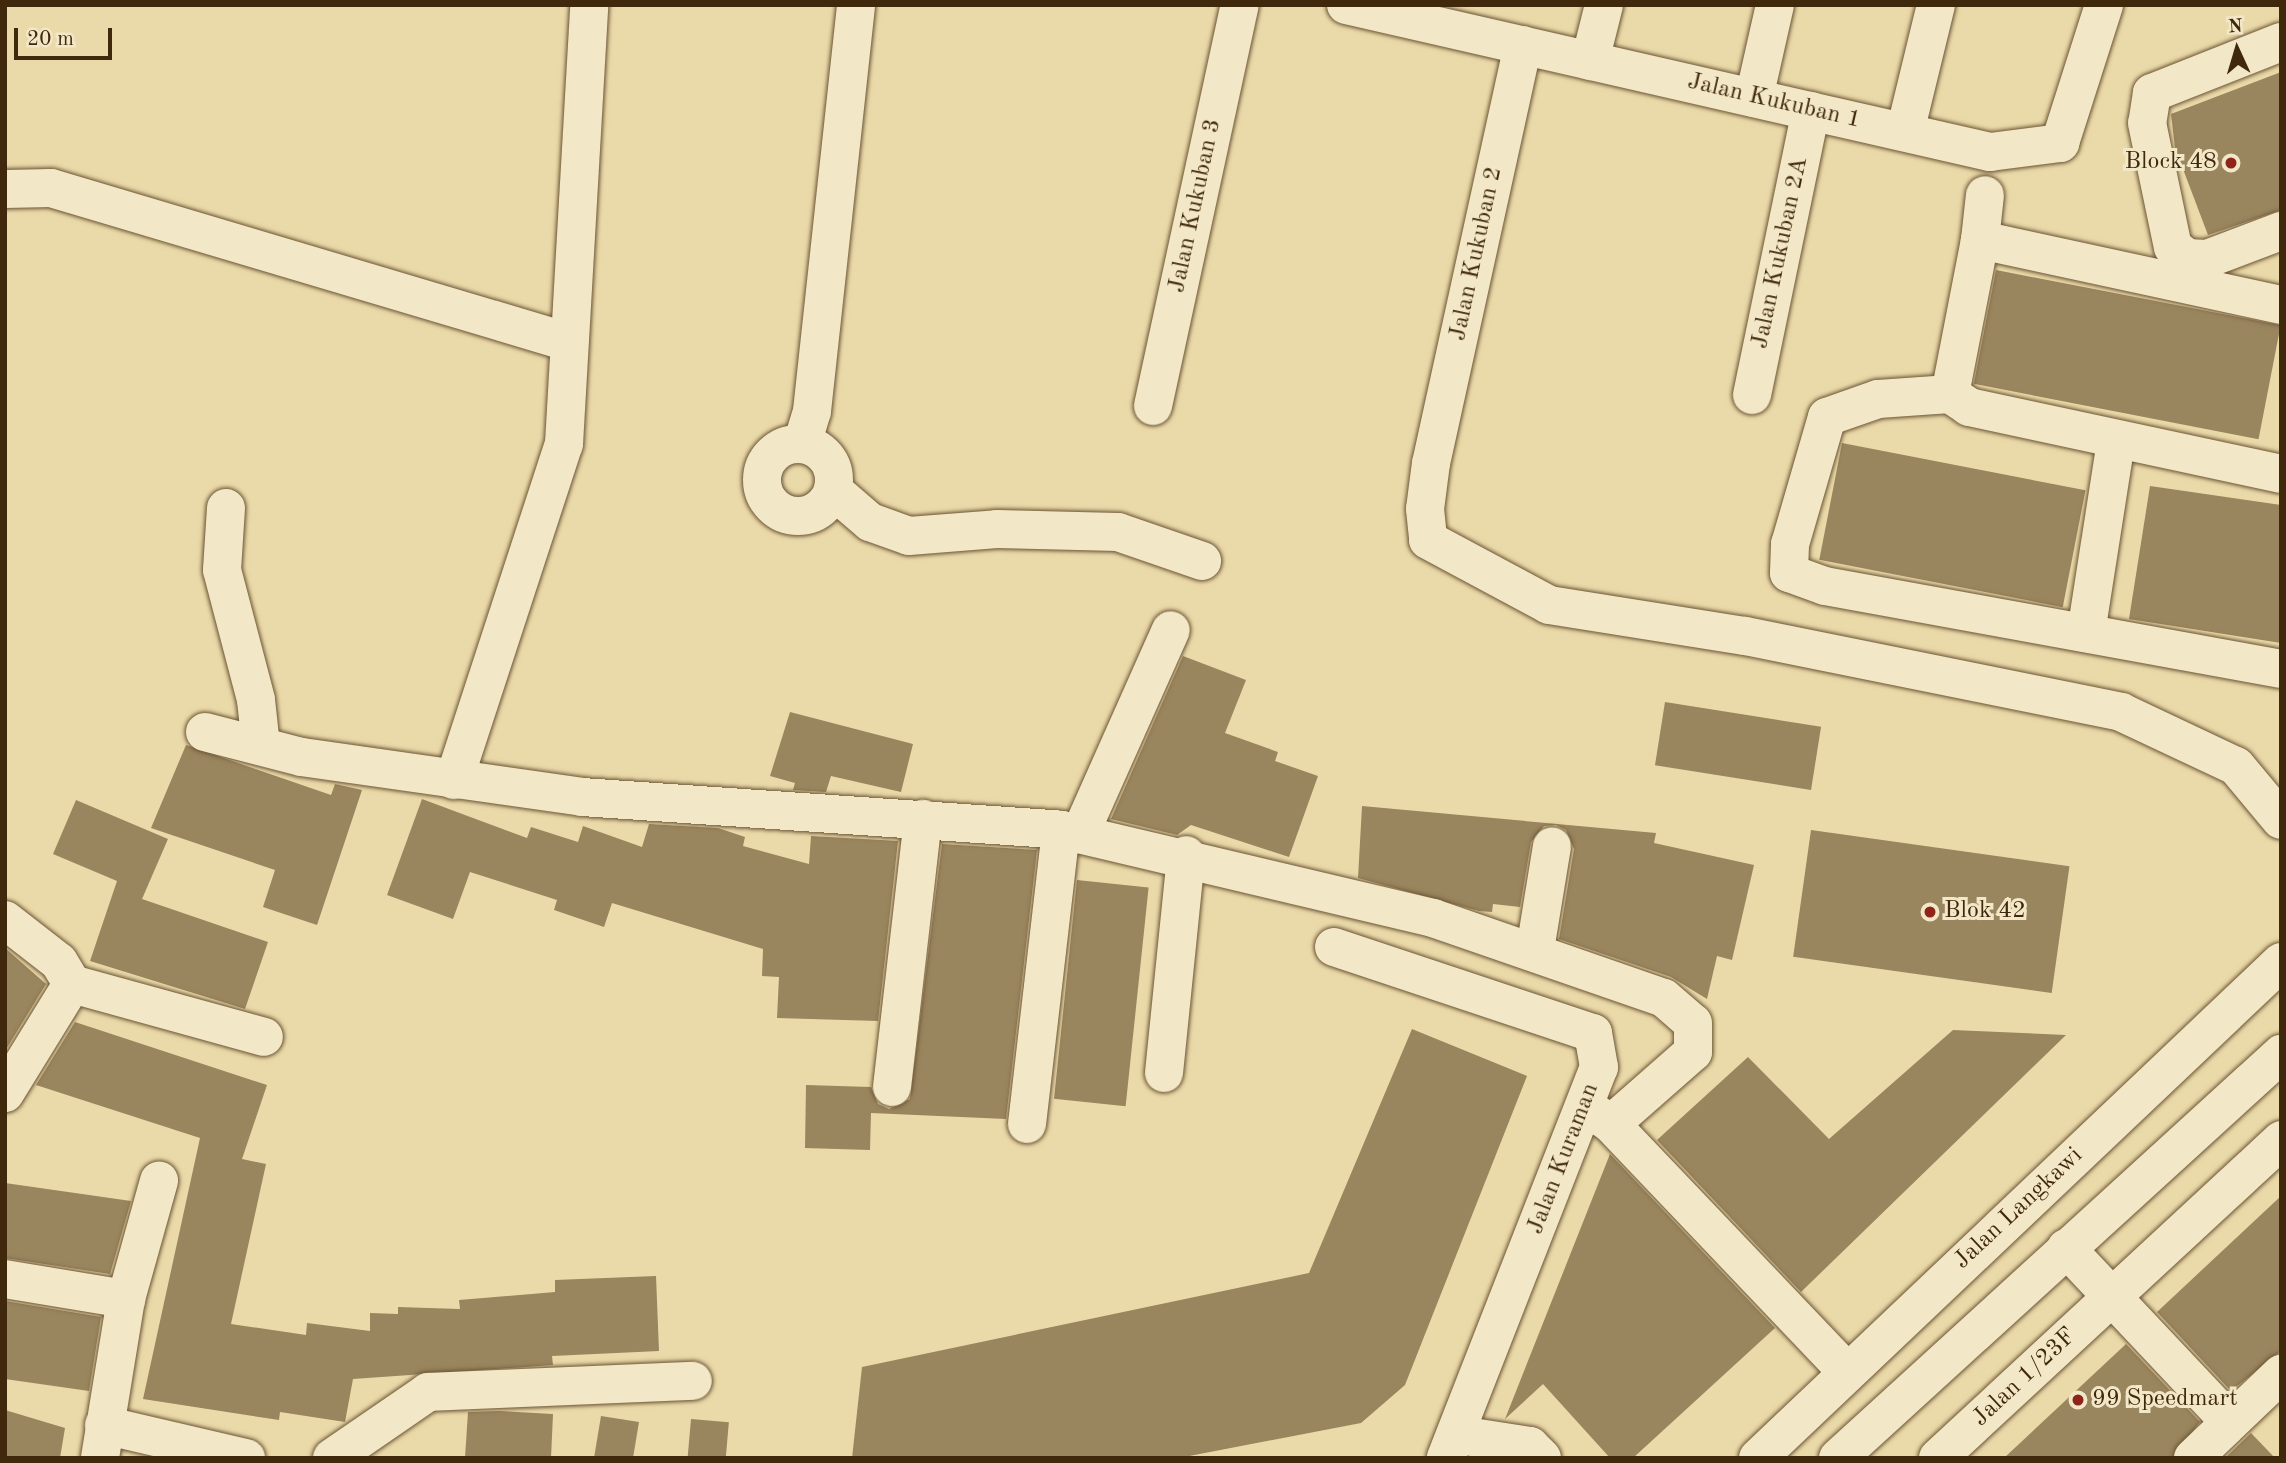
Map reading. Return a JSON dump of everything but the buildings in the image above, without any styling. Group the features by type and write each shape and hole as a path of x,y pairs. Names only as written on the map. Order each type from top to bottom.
{"street":[{"path":"454,780 564,444 565,341 589,5"},
{"path":"802,444 812,411 856,5"},
{"name":"Jalan Kukuban 3","path":"1153,406 1240,5"},
{"name":"Jalan Kukuban 1","path":"1346,5 1437,15 1522,45 1990,152 2060,144 2104,5"},
{"path":"1590,61 1604,5"},
{"path":"1754,98 1775,5"},
{"path":"1905,132 1936,5"},
{"path":"2281,42 2152,93 2147,123 2173,247 2180,253 2207,259 2281,231"},
{"name":"Jalan Kukuban 2","path":"1522,45 1431,463 1424,509 1428,540 1549,605 1745,636 2120,712 2236,766 2281,820"},
{"name":"Jalan Kukuban 2A","path":"1752,395 1811,111"},
{"path":"5,189 51,188 565,341"},
{"path":"1950,394 1980,240 1985,195"},
{"path":"1980,240 2281,305"},
{"path":"2281,474 2116,442 1969,407 1950,394 1878,399 1828,416 1790,544 1788,573 1825,586 2281,669"},
{"path":"2086,634 2116,442"},
{"path":"834,492 820,510 797,517 768,500 764,466 780,449 802,444 829,460 834,492 870,522 909,536 997,529 1118,532 1202,561"},
{"path":"226,508 222,570 256,700 261,746"},
{"path":"1027,1124 1070,832 1171,630"},
{"path":"205,732 261,746 454,780 582,797 1070,832 1186,855 1465,928 1535,950 1664,998 1693,1023 1693,1052 1597,1115 1847,1372"},
{"path":"892,1087 923,820"},
{"path":"1535,950 1552,846"},
{"path":"1164,1073 1186,855"},
{"path":"5,920 59,962 72,984 264,1037"},
{"path":"1450,982 1465,928"},
{"name":"Jalan Kuraman","path":"1334,947 1450,982 1593,1033 1599,1067 1597,1115 1452,1446"},
{"name":"Jalan Langkawi","path":"1758,1458 2281,962"},
{"path":"5,1093 72,984"},
{"path":"1838,1458 2281,1054"},
{"name":"Jalan 1/23F","path":"1938,1458 2281,1140"},
{"path":"159,1181 126,1299 102,1441 246,1458"},
{"path":"2066,1248 2230,1422"},
{"path":"5,1279 126,1299"},
{"path":"2193,1458 2281,1374"},
{"path":"332,1458 428,1392 693,1381"},
{"path":"1452,1446 1530,1446 1542,1458"}],"place":[{"name":"Block 48","path":"2231,163"},
{"name":"Blok 42","path":"1930,912"},
{"name":"99 Speedmart","path":"2078,1400"}]}
